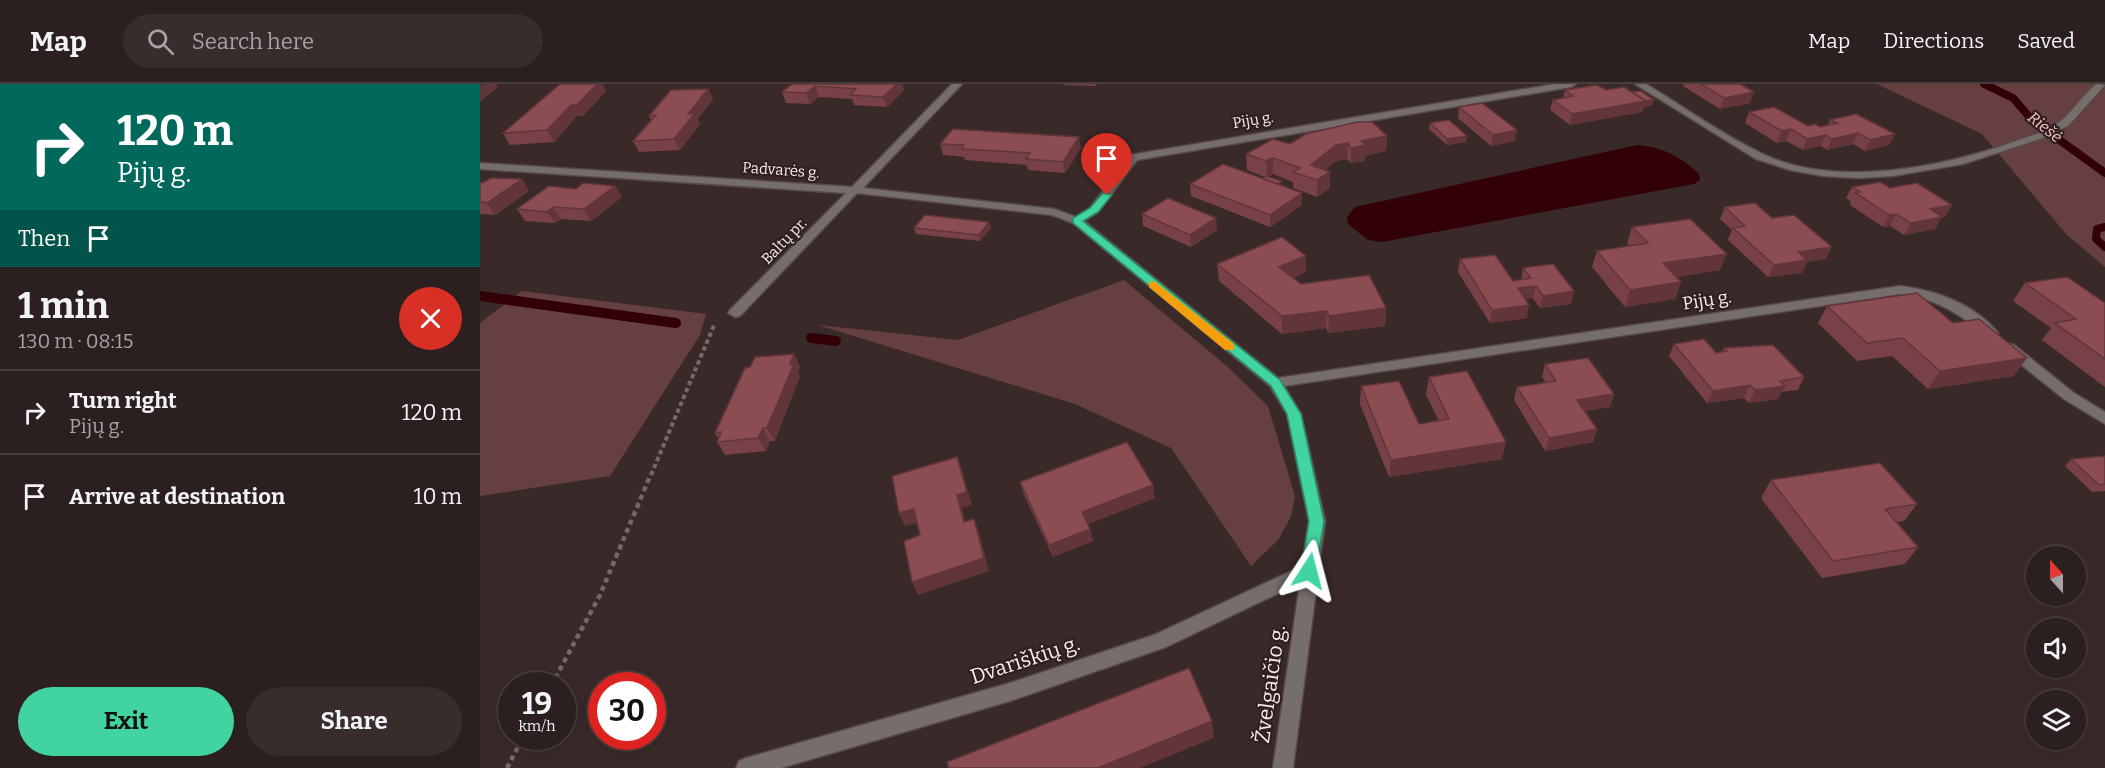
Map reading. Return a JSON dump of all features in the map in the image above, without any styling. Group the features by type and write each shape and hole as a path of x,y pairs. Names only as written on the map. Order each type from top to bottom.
{"street":[{"name":"Baltų pr.","path":"735,313 957,84"},
{"name":"Pijų g.","path":"1077,220 1094,210 1134,157 1571,84"},
{"path":"1640,84 1760,157 1798,170 1860,174 1908,170 1963,161 2016,145 2059,127 2101,84"},
{"name":"Padvarės g.","path":"480,165 855,190 1027,207 1077,220"},
{"name":"Žvelgaičio g.","path":"1077,220 1275,383 1294,414 1317,521 1283,768"},
{"name":"Pijų g.","path":"1275,383 1900,290 1940,297 1961,308 2069,396 2105,419"},
{"name":"Dvariškių g.","path":"746,768 1010,692 1149,644 1309,571"}],"path":[{"path":"559,672 600,595 718,317"},
{"path":"507,768 517,750"}],"shaded area":[{"path":"1877,84 2105,84 2105,267 2066,234 1982,134"},
{"path":"1637,145 1662,150 1678,157 1699,174 1700,180 1694,184 1382,242 1368,240 1348,224 1347,217 1355,207"},
{"path":"1124,280 1229,368 1268,406 1295,496 1291,516 1279,539 1251,566 1171,448 1075,404 818,325 958,340"},
{"path":"522,291 706,314 700,335 610,476 480,496 480,323"}],"building":[{"path":"560,84 597,84 577,105 571,105 547,130 503,133"},
{"path":"792,84 897,84 883,97 850,95 856,89 815,86 806,93 782,92"},
{"path":"1701,84 1740,84 1754,92 1724,98"},
{"path":"1597,85 1606,90 1624,87 1646,101 1572,114 1553,100 1573,96 1565,90"},
{"path":"708,89 688,114 695,113 674,139 633,141 656,115 649,116 671,90"},
{"path":"1641,91 1654,100 1646,101 1632,92"},
{"path":"1482,103 1517,130 1493,135 1459,107"},
{"path":"1774,107 1808,126 1815,124 1820,127 1838,123 1830,120 1856,114 1895,134 1870,140 1858,133 1832,139 1826,135 1807,139 1791,129 1782,131 1749,112"},
{"path":"1449,120 1467,136 1447,139 1430,123"},
{"path":"1357,122 1372,122 1387,136 1361,141 1366,145 1351,148 1348,143 1336,145 1311,165 1330,172 1317,180 1293,172 1300,168 1273,158 1266,161 1246,154 1273,139 1290,144 1306,134"},
{"path":"953,129 1079,137 1063,162 1026,159 1030,153 962,149 964,145 940,144"},
{"path":"1223,164 1302,193 1270,215 1190,184"},
{"path":"1266,176 1282,181 1278,184 1263,178"},
{"path":"491,178 522,179 487,203 480,202 480,182 483,183"},
{"path":"1880,182 1890,188 1917,183 1952,205 1930,209 1942,217 1911,223 1896,214 1889,215 1856,193 1860,192 1852,187"},
{"path":"583,183 615,186 584,209 553,207 547,212 517,209 549,186 576,189"},
{"path":"1168,198 1216,218 1190,235 1142,214"},
{"path":"1755,203 1772,218 1794,215 1832,247 1798,252 1807,260 1774,265 1733,228 1745,226 1725,207"},
{"path":"925,215 989,222 979,235 914,228"},
{"path":"1690,219 1727,254 1663,263 1681,282 1630,290 1597,251 1648,243 1632,227"},
{"path":"1282,237 1306,256 1279,267 1301,284 1369,275 1386,308 1329,316 1327,311 1282,316 1217,264"},
{"path":"1495,255 1513,281 1531,278 1523,268 1553,264 1574,291 1543,296 1536,286 1518,288 1529,305 1492,310 1460,259"},
{"path":"2067,277 2105,303 2105,359 2055,323 2076,319 2025,283"},
{"path":"1917,293 1953,323 1979,319 2027,358 1940,371 1903,338 1867,343 1827,306"},
{"path":"1704,339 1716,353 1727,351 1724,348 1773,345 1804,377 1780,381 1785,386 1755,390 1750,385 1713,391 1674,344"},
{"path":"794,354 790,364 794,364 767,428 763,428 758,438 717,442 721,432 715,433 745,368 750,367 755,357"},
{"path":"1588,358 1614,394 1577,400 1597,429 1549,438 1517,387 1556,381 1545,364"},
{"path":"1467,371 1506,442 1391,460 1361,386 1399,381 1419,424 1449,419 1429,377"},
{"path":"1127,442 1153,485 1082,512 1090,529 1049,545 1020,482"},
{"path":"2105,456 2105,484 2099,485 2071,459"},
{"path":"957,457 967,492 957,495 964,522 974,519 984,558 912,582 904,541 920,535 914,509 899,513 892,476"},
{"path":"1880,463 1917,504 1885,509 1918,547 1833,561 1771,480"},
{"path":"1189,668 1212,721 1098,768 949,768 947,762"}],"waterway":[{"name":"Riešė","path":"1984,84 2013,98 2032,120 2105,173"},
{"name":"Riešė","path":"2105,227 2097,229 2096,239 2105,247"},
{"path":"480,296 676,323"},
{"path":"811,338 836,341"}],"slow traffic":[{"path":"1154,284 1230,347"}],"route":[{"path":"1107,195 1094,210 1077,220 1275,383 1294,414 1317,521 1309,571"}]}
